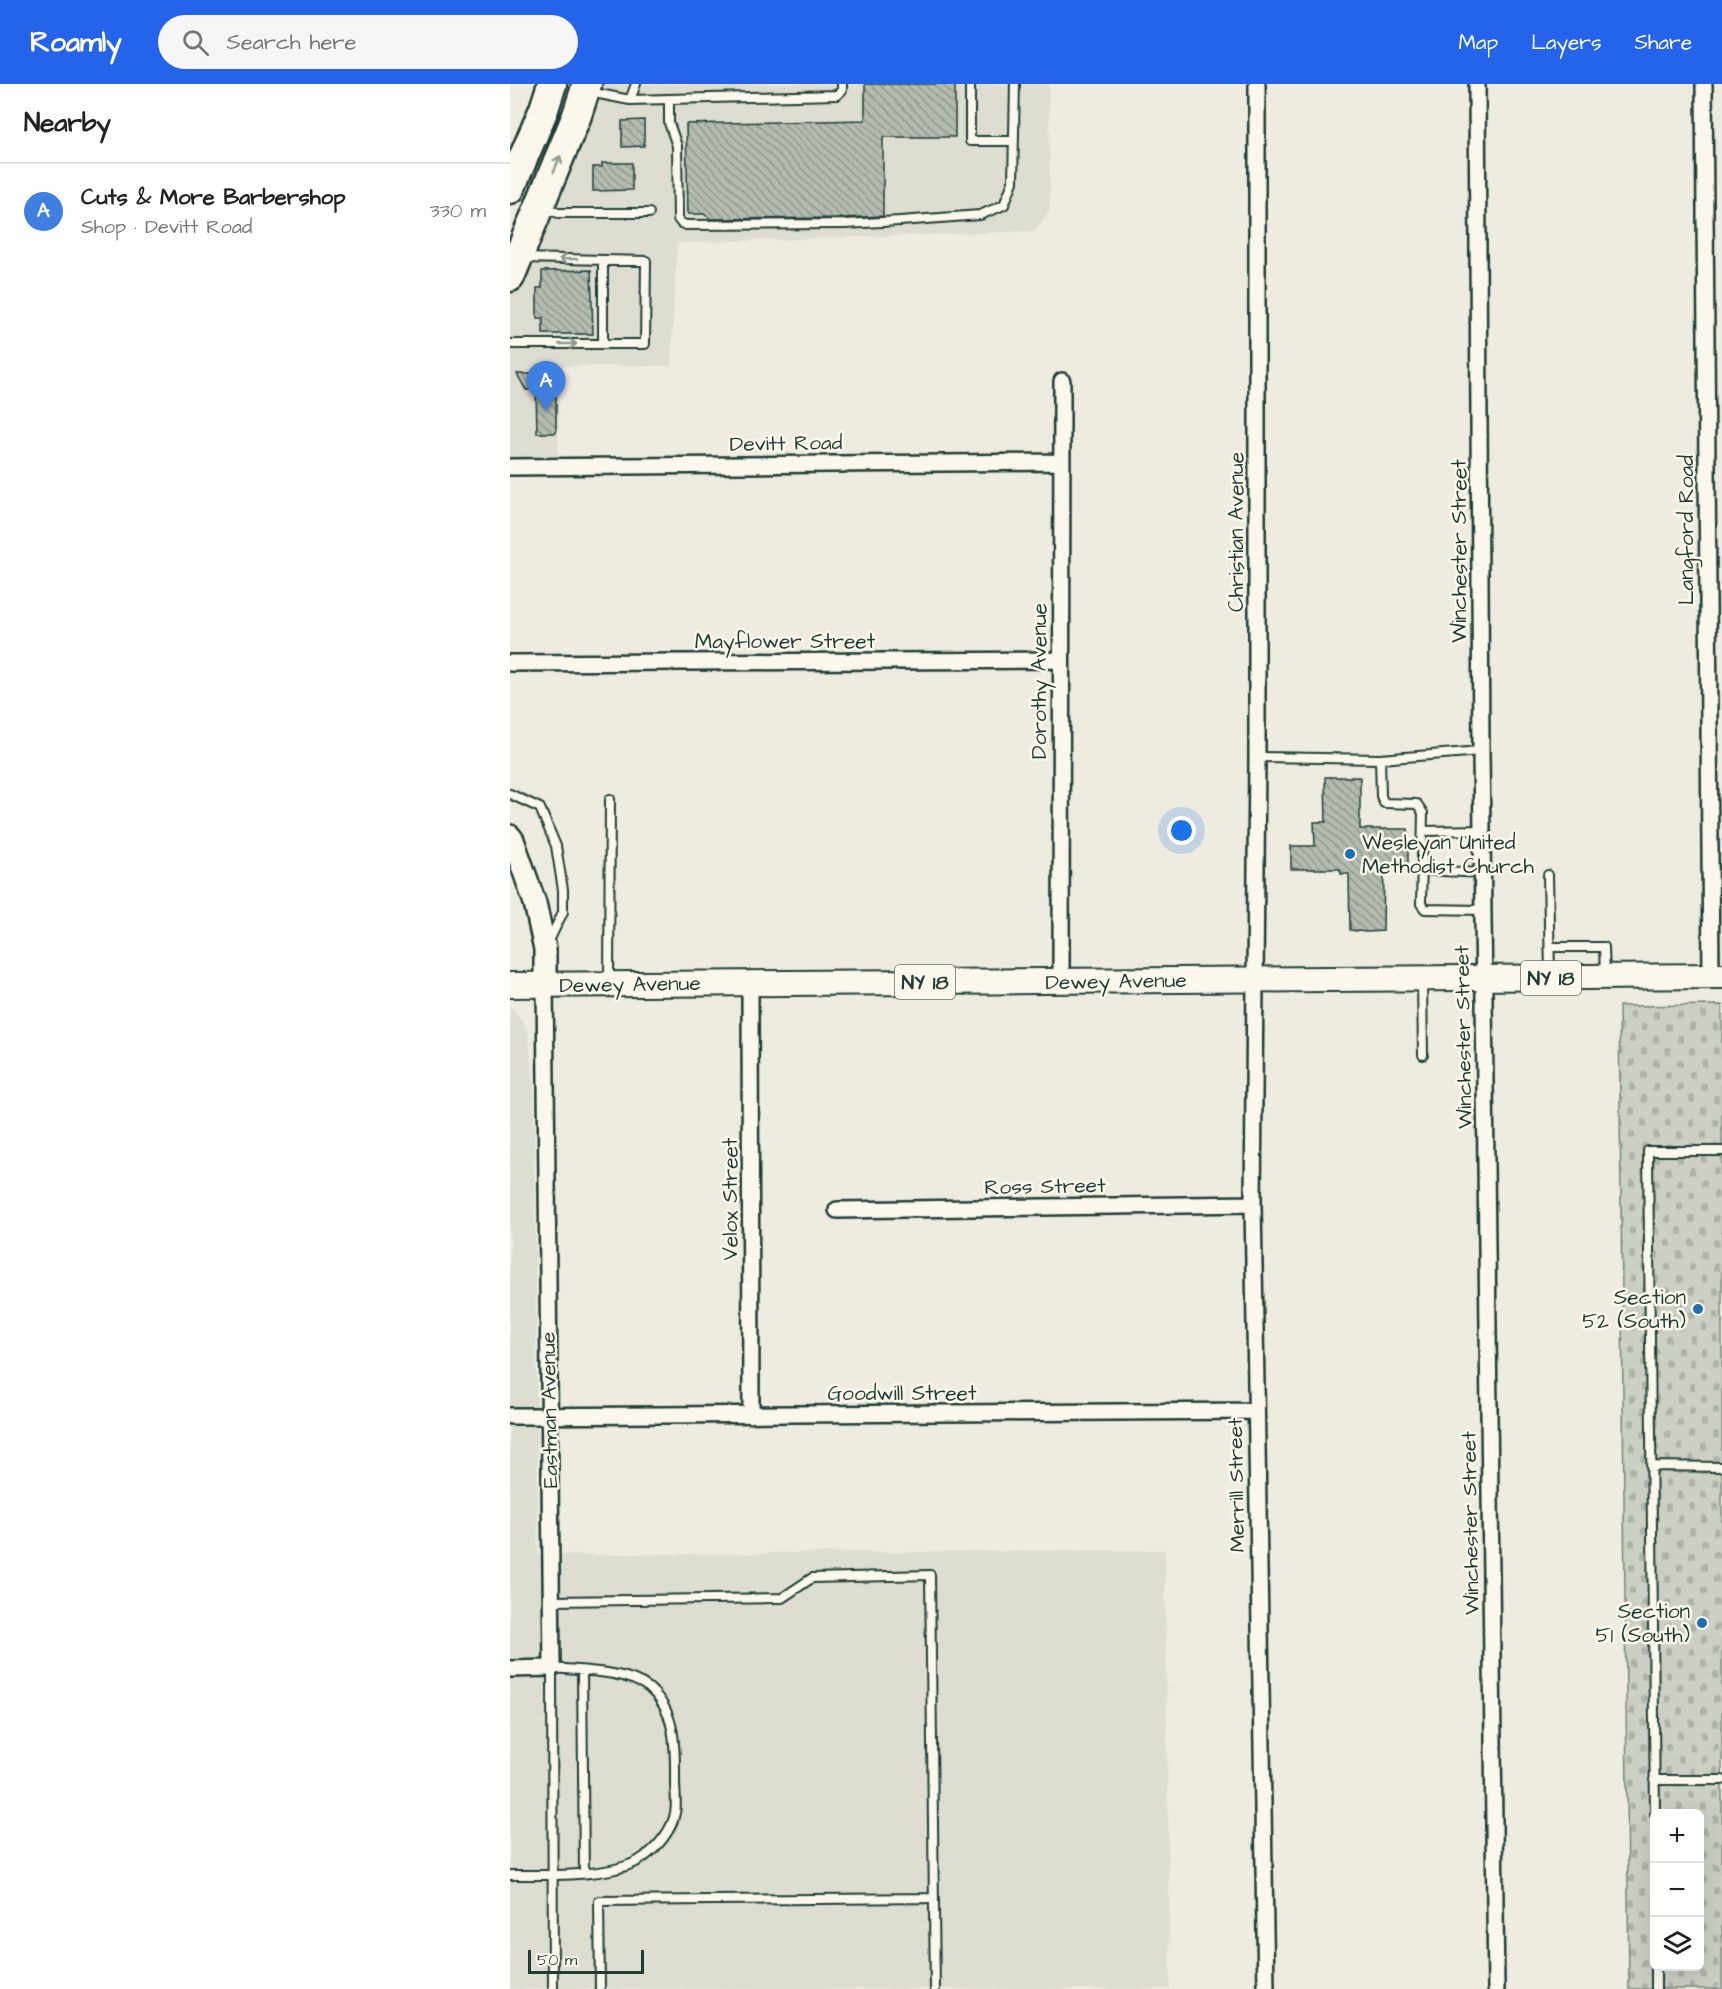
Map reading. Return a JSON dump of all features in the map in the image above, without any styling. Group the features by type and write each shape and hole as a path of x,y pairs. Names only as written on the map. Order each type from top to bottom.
{"highway":[{"path":"510,189 544,109 552,84"},
{"path":"514,267 577,115 585,88"}],"main road":[{"name":"Dewey Avenue","path":"510,986 1717,976"}],"street":[{"name":"Christian Avenue","path":"1255,980 1257,84"},
{"name":"Winchester Street","path":"1477,84 1481,751 1496,1989"},
{"name":"Langford Road","path":"1704,84 1717,976"},
{"name":"Dorothy Avenue","path":"1061,982 1062,381"},
{"name":"Devitt Road","path":"510,467 1062,462"},
{"name":"Mayflower Street","path":"510,663 1060,660"},
{"name":"Eastman Avenue","path":"510,836 535,903 545,949 552,1668"},
{"name":"Merrill Street","path":"1255,980 1253,1204 1255,1411 1266,1989"},
{"name":"Velox Street","path":"750,983 751,1414"},
{"name":"Ross Street","path":"837,1210 1253,1204"},
{"name":"Goodwill Street","path":"510,1416 1255,1411"},
{"path":"510,1669 552,1668"}],"lane":[{"path":"630,100 636,84"},
{"path":"585,88 630,100 837,95 842,90 842,84"},
{"path":"970,84 970,141 1014,141"},
{"path":"669,99 669,123 677,146 678,219 681,223 686,225 845,224 980,215 1004,205 1013,182 1015,84"},
{"path":"540,206 558,213 649,213"},
{"path":"603,260 603,344"},
{"path":"510,344 645,344 645,261 603,260 514,267"},
{"path":"1257,757 1380,759 1481,751"},
{"path":"1380,759 1381,796 1384,803 1417,804 1423,813 1421,904 1425,909 1483,910"},
{"path":"510,794 540,808 556,846 563,912 545,949"},
{"path":"609,985 610,799"},
{"path":"1423,831 1482,830"},
{"path":"1422,870 1483,873"},
{"path":"1548,875 1550,978"},
{"path":"1550,947 1604,947 1605,978"},
{"path":"1422,979 1423,1055"},
{"path":"1655,1809 1648,1151 1722,1151"},
{"path":"1651,1466 1722,1467"},
{"path":"551,1601 782,1598 812,1578 930,1575 935,1989"},
{"path":"510,1875 584,1873 622,1868 644,1858 665,1837 675,1814 675,1741 668,1711 648,1688 621,1675 552,1668"},
{"name":"Eastman Avenue","path":"552,1668 553,1989"},
{"path":"582,1672 584,1873"},
{"path":"1654,1780 1722,1780"},
{"path":"600,1989 599,1900 934,1898"},
{"path":"1656,1971 1656,1989"}],"shaded area":[{"path":"587,84 1049,84 1050,210 1035,231 677,243 671,366 559,366 558,467 510,467 510,277"},
{"path":"510,1007 523,1021 528,1031 534,1091 538,1555 1165,1550 1170,1989 510,1989"}],"green space":[{"path":"1722,1005 1722,1989 1629,1989 1619,1006"}],"building":[{"path":"865,84 955,84 955,137 883,137 883,216 711,219 704,214 688,214 686,124 865,120"},
{"path":"644,120 644,146 622,147 622,121"},
{"path":"602,163 632,163 632,190 593,191 593,167 602,167"},
{"path":"591,270 593,334 543,334 543,318 537,318 537,288 542,288 542,271"},
{"path":"517,374 556,374 556,433 537,433 536,390 526,390"},
{"name":"Wesleyan United Methodist Church","path":"1325,777 1360,777 1360,829 1408,829 1408,869 1384,868 1383,931 1350,930 1349,874 1341,874 1340,869 1291,869 1291,846 1315,846 1314,822 1326,822"}],"place":[{"name":"Cuts & More Barbershop","path":"546,411"},
{"name":"Wesleyan United Methodist Church","path":"1350,854"},
{"name":"Section 52 (South)","path":"1698,1309"},
{"name":"Section 51 (South)","path":"1702,1623"}]}
